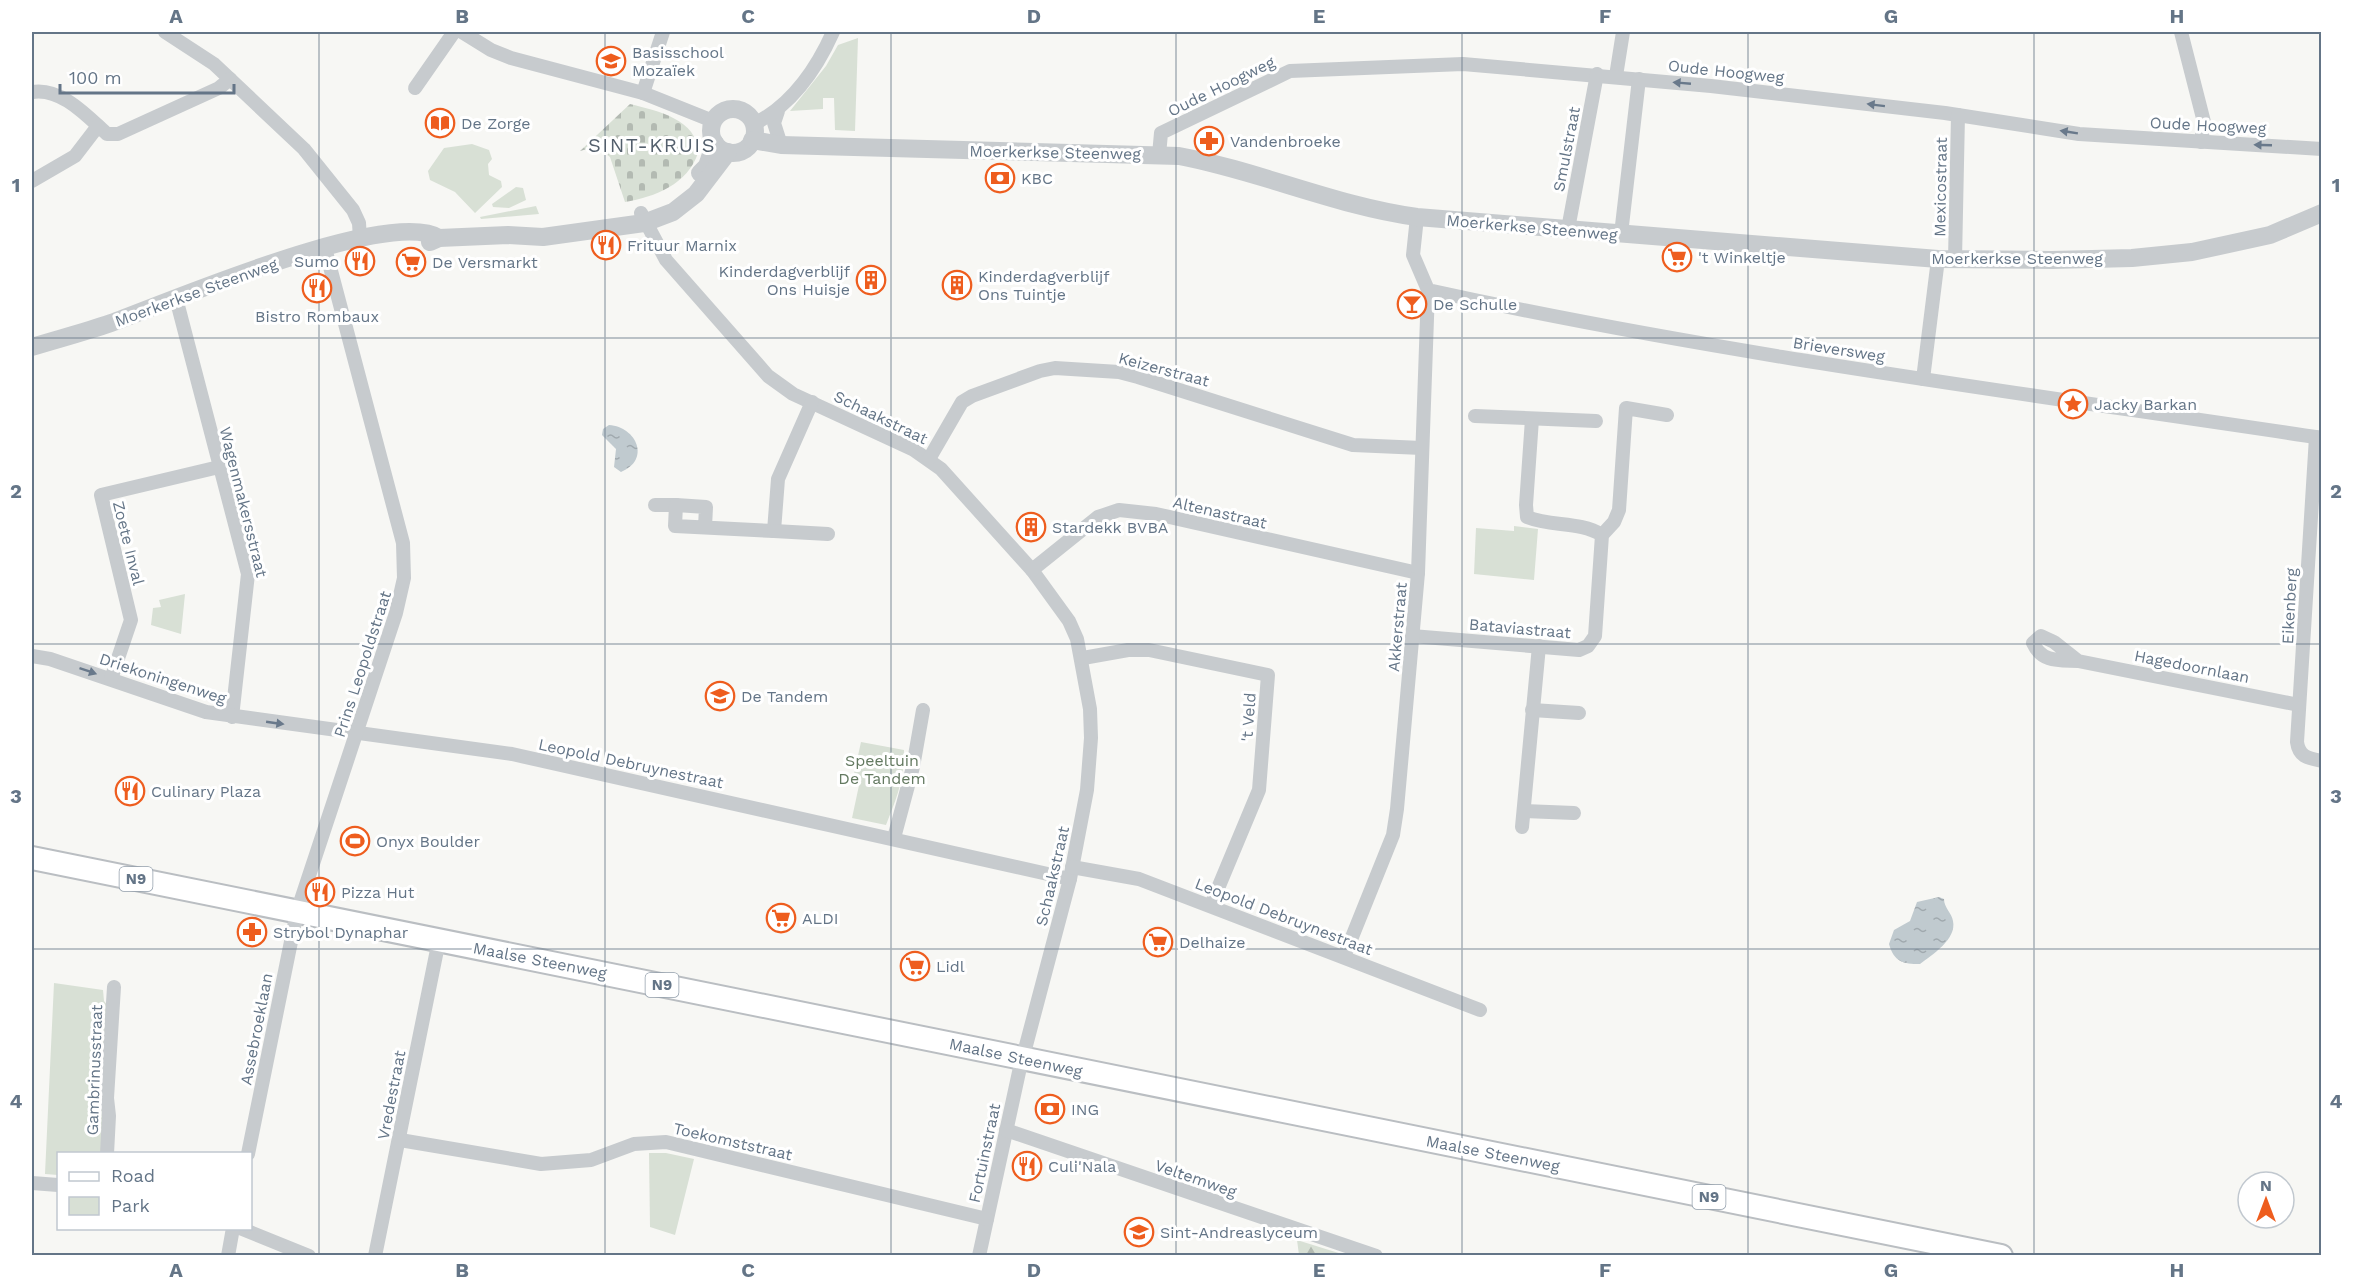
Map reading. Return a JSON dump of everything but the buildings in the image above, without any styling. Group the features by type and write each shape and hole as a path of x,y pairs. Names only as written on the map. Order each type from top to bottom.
{"main road":[{"name":"Maalse Steenweg","path":"32,858 2001,1256"}],"street":[{"path":"165,32 214,64 304,149 334,184 359,223 360,239"},
{"path":"415,88 454,32"},
{"path":"462,32 491,50 524,63 643,93 713,121"},
{"path":"643,93 663,32"},
{"path":"753,132 745,113 729,109 721,112 713,121 711,132 721,148 743,150 753,132 778,111 806,78 833,32"},
{"path":"1616,76 1623,32"},
{"path":"2181,32 2204,122 2201,142"},
{"name":"Oude Hoogweg","path":"1160,154 1161,133 1290,71 1463,64 1616,76 1958,115 2079,134 2322,149"},
{"name":"Smulstraat","path":"1568,229 1597,74"},
{"path":"32,92 51,94 87,114 107,134 128,130 219,88 230,79"},
{"path":"1620,234 1639,79"},
{"path":"778,111 774,123 781,145"},
{"name":"Mexicostraat","path":"1923,379 1946,259 1958,115"},
{"path":"32,181 75,156 98,126"},
{"name":"Moerkerkse Steenweg","path":"753,132 781,145 1160,154 1226,166 1373,209 1417,217 1946,259 2164,256 2238,244 2270,235 2319,212"},
{"name":"Moerkerkse Steenweg","path":"32,346 110,323 176,297 325,248 380,234 430,232 439,238 508,235 543,237 673,212 696,194 721,148"},
{"path":"1417,217 1413,255 1428,290"},
{"name":"Schaakstraat","path":"643,218 666,260 756,364 781,387 929,459 953,481 1032,570 1069,621 1083,658 1091,738 1087,790 1071,873 1023,1059"},
{"name":"Prins Leopoldstraat","path":"297,912 402,594 405,555 325,248"},
{"name":"Brieversweg","path":"1428,290 1540,315 1923,379 2319,438"},
{"name":"Akkerstraat","path":"1344,957 1393,835 1418,573 1428,290"},
{"name":"Wagenmakersstraat","path":"176,297 249,582 232,717"},
{"name":"Keizerstraat","path":"929,459 962,402 972,396 1040,371 1073,367 1119,372 1138,377 1353,445 1422,448"},
{"path":"774,531 778,479 812,402"},
{"path":"1532,419 1527,517 1538,521 1589,527 1602,535 1614,522 1619,510 1626,408 1667,415"},
{"path":"1475,416 1596,421"},
{"name":"Eikenberg","path":"2319,438 2315,535 2299,705 2298,748 2305,757 2322,761"},
{"name":"Zoete Inval","path":"111,680 131,620 101,495 219,467"},
{"path":"655,505 706,507 705,527"},
{"path":"676,506 675,526 828,534"},
{"name":"Altenastraat","path":"1032,570 1098,518 1119,510 1156,514 1418,573"},
{"name":"Bataviastraat","path":"1412,636 1579,650 1588,646 1595,636 1602,535"},
{"path":"1522,827 1539,646"},
{"name":"'t Veld","path":"1083,658 1128,650 1149,650 1268,675 1258,790 1211,905"},
{"name":"Driekoningenweg","path":"32,656 50,658 206,712 357,735"},
{"name":"Hagedoornlaan","path":"2078,661 2299,705"},
{"path":"894,838 913,767 923,710"},
{"path":"1532,710 1580,713"},
{"name":"Leopold Debruynestraat","path":"357,735 512,754 894,838 1071,873 1140,879 1480,1010"},
{"path":"1524,811 1574,813"},
{"name":"Assebroeklaan","path":"248,1152 297,912"},
{"name":"Vredestraat","path":"375,1256 439,940"},
{"name":"Gambrinusstraat","path":"107,1152 109,1116 107,1098 114,987"},
{"name":"Fortuinstraat","path":"979,1256 1023,1059"},
{"name":"Veltemweg","path":"1006,1130 1376,1256"},
{"name":"Toekomststraat","path":"400,1140 541,1164 591,1160 634,1144 666,1142 987,1218"},
{"path":"32,1183 57,1185"},
{"path":"228,1256 234,1230"},
{"path":"245,1230 309,1256"}],"green space":[{"path":"858,38 855,131 835,130 834,98 823,98 823,109 790,111 826,66 838,45"},
{"path":"630,104 674,118 684,124 696,141 698,153 687,173 678,181 648,197 625,202 610,157 602,145 580,151"},
{"path":"472,144 489,150 492,159 488,164 489,175 501,181 502,187 475,213 455,192 430,180 428,171 444,148"},
{"path":"516,187 523,188 526,200 509,208 493,207 492,204"},
{"path":"536,206 539,214 481,219 480,217"},
{"path":"1514,526 1538,529 1534,580 1474,574 1476,528 1514,531"},
{"path":"185,594 181,634 151,625 153,608 161,607 159,600"},
{"name":"Speeltuin De Tandem","path":"861,742 904,750 897,797 886,825 852,818 861,776 854,774"},
{"path":"54,983 103,990 104,1001 108,1006 102,1152 57,1152 57,1175 45,1174"},
{"path":"649,1153 666,1153 694,1159 675,1235 650,1227"},
{"path":"1297,1240 1345,1255 1299,1255"}],"water":[{"path":"609,425 627,432 637,445 636,460 621,472 614,467 616,449 602,435 603,429"},
{"path":"1939,897 1944,899 1952,918 1951,934 1942,946 1920,964 1900,961 1889,944 1894,930 1910,921 1917,902"}],"place":[{"name":"Basisschool Mozaïek","path":"611,61"},
{"name":"De Zorge","path":"440,123"},
{"name":"Vandenbroeke","path":"1209,141"},
{"name":"KBC","path":"1000,178"},
{"name":"Frituur Marnix","path":"606,245"},
{"name":"'t Winkeltje","path":"1677,257"},
{"name":"Sumo","path":"360,261"},
{"name":"De Versmarkt","path":"411,262"},
{"name":"Kinderdagverblijf Ons Huisje","path":"871,280"},
{"name":"Kinderdagverblijf Ons Tuintje","path":"957,285"},
{"name":"Bistro Rombaux","path":"317,288"},
{"name":"De Schulle","path":"1412,304"},
{"name":"Jacky Barkan","path":"2073,404"},
{"name":"Stardekk BVBA","path":"1031,527"},
{"name":"De Tandem","path":"720,696"},
{"name":"Culinary Plaza","path":"130,791"},
{"name":"Onyx Boulder","path":"355,841"},
{"name":"Pizza Hut","path":"320,892"},
{"name":"ALDI","path":"781,918"},
{"name":"Strybol Dynaphar","path":"252,932"},
{"name":"Delhaize","path":"1158,942"},
{"name":"Lidl","path":"915,966"},
{"name":"ING","path":"1050,1109"},
{"name":"Culi'Nala","path":"1027,1166"},
{"name":"Sint-Andreaslyceum","path":"1139,1232"}],"district":[{"name":"SINT-KRUIS","path":"652,145"}]}
